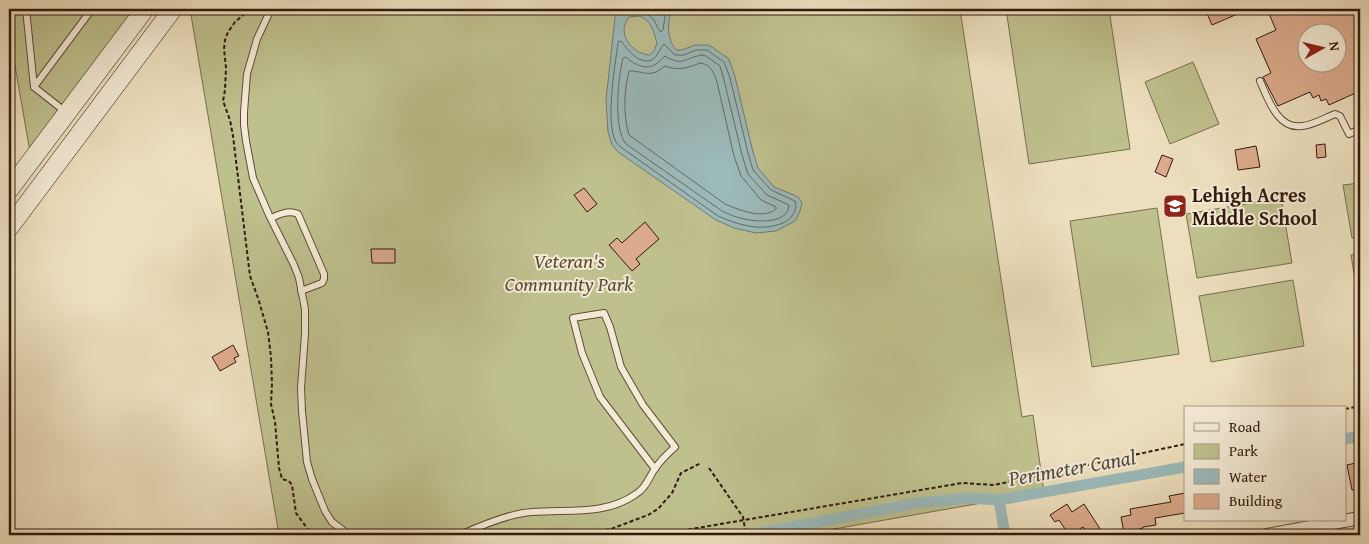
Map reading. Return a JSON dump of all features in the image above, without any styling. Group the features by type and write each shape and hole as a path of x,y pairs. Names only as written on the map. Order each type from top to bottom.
{"main road":[{"path":"9,190 145,9"},
{"path":"9,228 173,9"},
{"path":"9,211 26,205"}],"street":[{"path":"1266,535 1335,529 1360,518"}],"lane":[{"path":"26,9 34,87 67,113"},
{"path":"34,87 92,9"},
{"path":"272,9 257,39 247,74 244,112 245,133 253,178 270,218 294,265 299,278 305,309 301,388 307,462 325,511 332,522 349,535"},
{"path":"1260,81 1275,113 1290,126 1302,126 1335,114 1340,116 1349,134 1360,129"},
{"path":"270,218 284,212 298,214 324,274 322,283 301,291"},
{"path":"460,535 502,519 531,512 591,510 616,506 639,492 674,447 643,405 621,367 604,312 573,318 582,353 600,397 655,469"}],"path":[{"path":"250,9 235,22 225,40 226,68 223,101 230,120 233,136 250,276 268,332 271,357 271,404 275,422 279,468 282,479 289,481 292,485 296,513 312,535"},
{"path":"1346,409 1360,406"},
{"path":"656,535 962,483 994,485 1184,444"},
{"path":"709,468 743,517 746,535"}],"green space":[{"path":"9,9 138,9 30,152 9,31"},
{"name":"Veteran's Community Park","path":"190,9 960,9 1022,417 1033,415 1044,492 800,535 279,535"},
{"path":"1006,9 1109,9 1130,149 1029,164"},
{"path":"1193,62 1219,124 1170,144 1145,82"},
{"path":"1360,183 1360,237 1352,238 1343,185"},
{"path":"1281,198 1292,263 1197,278 1186,214"},
{"path":"1157,208 1179,354 1092,367 1070,221"},
{"path":"1360,254 1360,310 1351,255"},
{"path":"1293,280 1304,346 1211,362 1199,296"}],"water":[{"path":"616,9 671,9 669,35 676,50 682,50 695,45 709,45 729,59 758,168 774,187 799,198 802,203 795,221 776,231 756,233 734,228 716,220 618,152 612,145 608,132 606,100","holes":["639,16 651,27 657,43 654,51 649,55 636,50 627,41 625,36 625,23 629,17"]}],"building":[{"path":"1205,9 1249,9 1212,25"},
{"path":"1267,9 1360,9 1360,91 1329,105 1326,99 1321,101 1319,95 1313,98 1310,92 1278,106 1263,77 1271,73 1256,39 1276,30"},
{"path":"1325,144 1326,157 1317,158 1316,145"},
{"path":"1256,146 1260,167 1238,170 1235,150"},
{"path":"1162,155 1173,159 1166,177 1155,172"},
{"path":"584,188 597,204 587,212 574,195"},
{"path":"645,222 659,239 636,259 640,264 632,271 609,245 617,238 622,243"},
{"path":"371,249 395,249 395,263 372,263"},
{"path":"233,345 239,356 234,358 236,362 220,371 212,357"},
{"path":"1360,462 1360,489 1352,490 1347,465"},
{"path":"1184,493 1184,513 1155,518 1156,525 1124,533 1121,517 1131,515 1130,509 1171,502 1169,496"},
{"path":"1067,504 1072,512 1084,504 1104,535 1089,535 1083,527 1069,535 1059,520 1055,522 1050,515"}],"waterway":[{"name":"Perimeter Canal","path":"1346,439 1360,436"},
{"name":"Perimeter Canal","path":"1005,535 999,500 1184,467"},
{"path":"760,533 918,503 969,498 999,500"}],"place":[{"name":"Lehigh Acres Middle School","path":"1175,206"}]}
